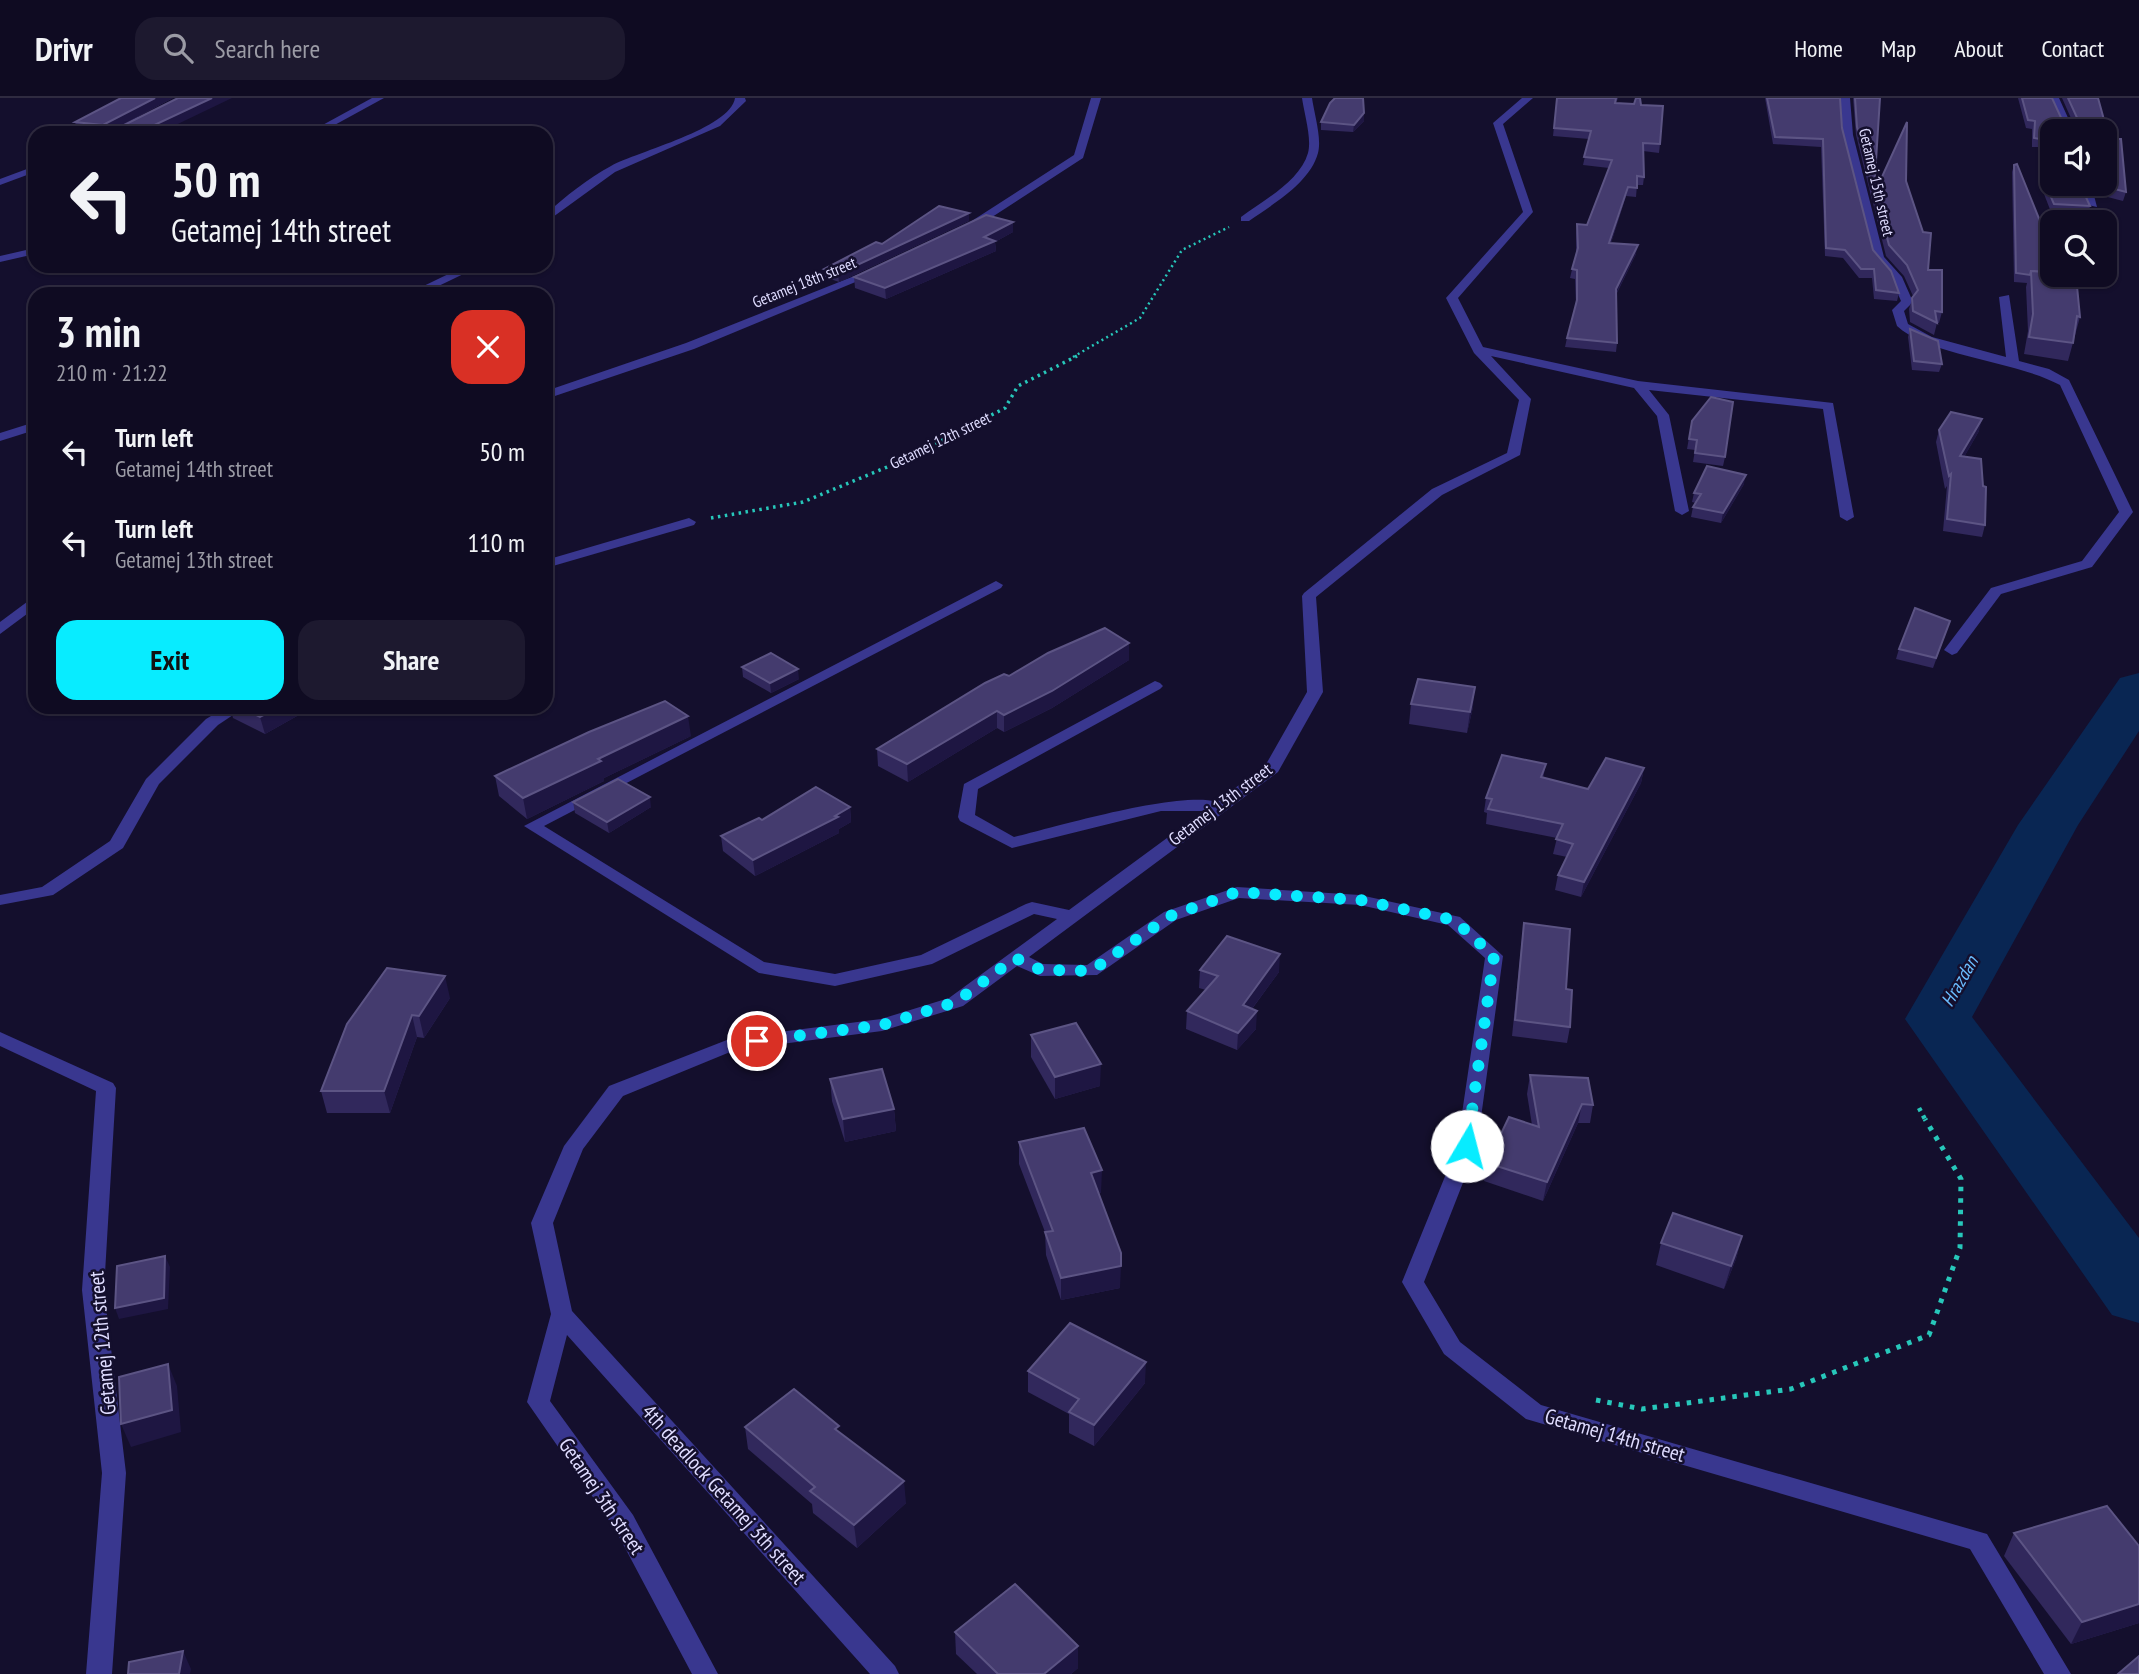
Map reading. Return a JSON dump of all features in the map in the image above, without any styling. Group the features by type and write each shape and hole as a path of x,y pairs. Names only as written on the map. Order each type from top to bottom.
{"street":[{"path":"326,126 379,98"},
{"path":"553,214 620,165 708,128 733,113 741,101 740,98"},
{"path":"956,234 1079,156 1096,98"},
{"path":"1245,219 1282,192 1304,171 1314,151 1307,98"},
{"name":"Getamej 13th street","path":"562,1314 542,1223 574,1146 616,1091 732,1044 882,1025 956,1002 1272,769 1315,692 1309,596 1437,492 1513,455 1525,399 1478,350 1452,298 1528,212 1498,123 1528,98"},
{"name":"Getamej 15th street","path":"1845,98 1848,135 1879,258 1896,277 1908,302 1898,310 1903,326 1928,340 2013,363"},
{"path":"2054,98 2064,119"},
{"path":"128,126 149,116"},
{"path":"0,182 28,172"},
{"path":"2090,196 2093,205"},
{"path":"0,259 28,253"},
{"name":"Getamej 18th street","path":"553,393 690,346 883,267"},
{"path":"428,287 458,273"},
{"path":"1952,650 1996,591 2087,564 2126,512 2065,383 2045,372 2013,363 2005,297"},
{"path":"1478,350 1638,384 1829,406 1847,517"},
{"path":"1638,384 1664,415 1682,512"},
{"path":"0,437 28,428"},
{"path":"553,562 689,522"},
{"path":"996,585 531,826 760,967 835,980 926,960 1032,908 1070,916"},
{"path":"0,631 28,606"},
{"path":"1155,686 970,787 966,817 1012,843 1161,806 1219,807"},
{"path":"0,900 47,891 117,844 152,782 212,722 225,714"},
{"name":"Getamej 14th street","path":"1015,958 1041,970 1091,971 1170,916 1237,892 1360,900 1454,920 1494,956 1467,1146 1413,1282 1452,1348 1534,1412 1978,1541 2059,1674"},
{"name":"Getamej 12th street","path":"0,1038 106,1088 93,1290 114,1473 99,1674"},
{"name":"Getamej 3th street","path":"562,1314 538,1402 624,1522 705,1674"},
{"name":"4th deadlock Getamej 3th street","path":"562,1314 886,1674"}],"path":[{"name":"Getamej 12th street","path":"689,522 803,502 904,460 1004,408 1017,386 1084,352 1140,318 1182,250 1245,219"},
{"path":"1589,1399 1642,1409 1791,1390 1929,1335 1960,1248 1961,1179 1919,1108"}],"building":[{"path":"121,98 155,98 103,125 75,122"},
{"path":"178,98 212,98 152,126 122,126"},
{"path":"1335,98 1363,98 1364,113 1354,125 1321,122"},
{"path":"1557,98 1616,98 1615,103 1634,104 1636,98 1640,98 1641,105 1663,106 1660,144 1643,143 1644,177 1637,176 1637,188 1628,187 1609,243 1638,245 1616,289 1617,343 1567,338 1577,300 1577,270 1572,269 1578,248 1577,224 1587,225 1612,160 1584,157 1591,131 1554,128"},
{"path":"1767,98 1840,98 1842,128 1873,250 1891,271 1899,293 1876,290 1874,269 1861,269 1845,250 1826,248 1823,139 1775,137"},
{"path":"1855,98 1880,98 1874,192 1857,127"},
{"path":"2022,98 2052,98 2062,119 2040,119 2040,139 2034,138 2035,121 2028,120"},
{"path":"2068,98 2098,98 2104,119 2078,119"},
{"path":"1907,122 1906,181 1923,232 1931,233 1928,270 1942,270 1942,312 1935,311 1937,323 1913,311 1912,298 1918,290 1907,265 1889,245 1875,192"},
{"path":"2117,128 2118,139 2121,139 2126,192 2117,190"},
{"path":"2017,164 2040,221 2040,272 2031,271 2030,275 2016,273 2014,165"},
{"path":"2050,196 2085,196 2090,206 2054,204"},
{"path":"939,206 969,213 838,274 824,269 876,242 882,244"},
{"path":"986,215 1013,222 984,237 995,241 885,288 854,277"},
{"path":"2031,271 2040,272 2040,287 2077,287 2080,317 2077,316 2073,343 2029,337 2033,314"},
{"path":"1910,329 1938,341 1942,364 1914,361"},
{"path":"1711,397 1733,402 1725,457 1695,453 1697,440 1689,439 1692,421"},
{"path":"1951,412 1982,419 1960,456 1981,459 1983,486 1986,487 1985,525 1947,519 1951,474 1949,476 1939,430"},
{"path":"1707,466 1746,475 1723,513 1693,507 1701,494 1694,493"},
{"path":"1915,608 1950,621 1936,658 1899,649"},
{"path":"1105,628 1129,643 1052,691 1004,715 997,711 907,764 877,749 985,683 1004,674 1009,676 1048,653"},
{"path":"771,653 798,669 770,683 742,667"},
{"path":"1418,679 1475,687 1470,712 1411,704"},
{"path":"665,701 688,716 523,798 495,776 589,732"},
{"path":"1502,755 1546,764 1541,777 1588,789 1606,758 1644,768 1584,882 1558,875 1573,844 1556,839 1563,824 1488,809 1492,799 1486,798"},
{"path":"618,779 650,797 607,822 573,802"},
{"path":"816,787 850,807 835,816 838,817 753,860 721,836 759,818 762,820"},
{"path":"1524,923 1570,929 1566,989 1572,990 1570,1027 1515,1020"},
{"path":"1227,936 1280,954 1243,1005 1257,1011 1238,1033 1187,1011 1218,976 1200,970"},
{"path":"387,968 445,976 419,1016 412,1015 384,1091 321,1091 347,1024"},
{"path":"1076,1023 1101,1064 1055,1077 1031,1035"},
{"path":"882,1069 894,1109 843,1119 830,1079"},
{"path":"1530,1075 1588,1078 1593,1105 1582,1104 1547,1182 1487,1163 1509,1117 1539,1127"},
{"path":"1084,1128 1102,1170 1091,1173 1121,1253 1121,1266 1061,1278 1045,1232 1053,1231 1019,1142"},
{"path":"1673,1213 1742,1236 1731,1266 1661,1243"},
{"path":"165,1256 164,1298 115,1308 117,1266"},
{"path":"1070,1323 1146,1362 1094,1425 1069,1412 1079,1399 1028,1371"},
{"path":"168,1364 172,1410 121,1424 119,1377"},
{"path":"794,1389 839,1426 835,1429 904,1481 854,1525 810,1491 815,1487 745,1427"},
{"path":"2107,1506 2139,1546 2139,1604 2082,1622 2014,1533"},
{"path":"1015,1584 1078,1646 1044,1674 998,1674 955,1632"},
{"path":"183,1651 179,1674 128,1674 129,1662"},
{"path":"2139,1656 2139,1674 2118,1674"}],"waterway":[{"name":"Hrazdan","path":"2139,689 2048,825 1938,1019 2139,1294"}],"route":[{"path":"757,1041 882,1025 956,1002 1015,958 1041,970 1091,971 1170,916 1237,892 1360,900 1454,920 1494,956 1467,1146"}]}
